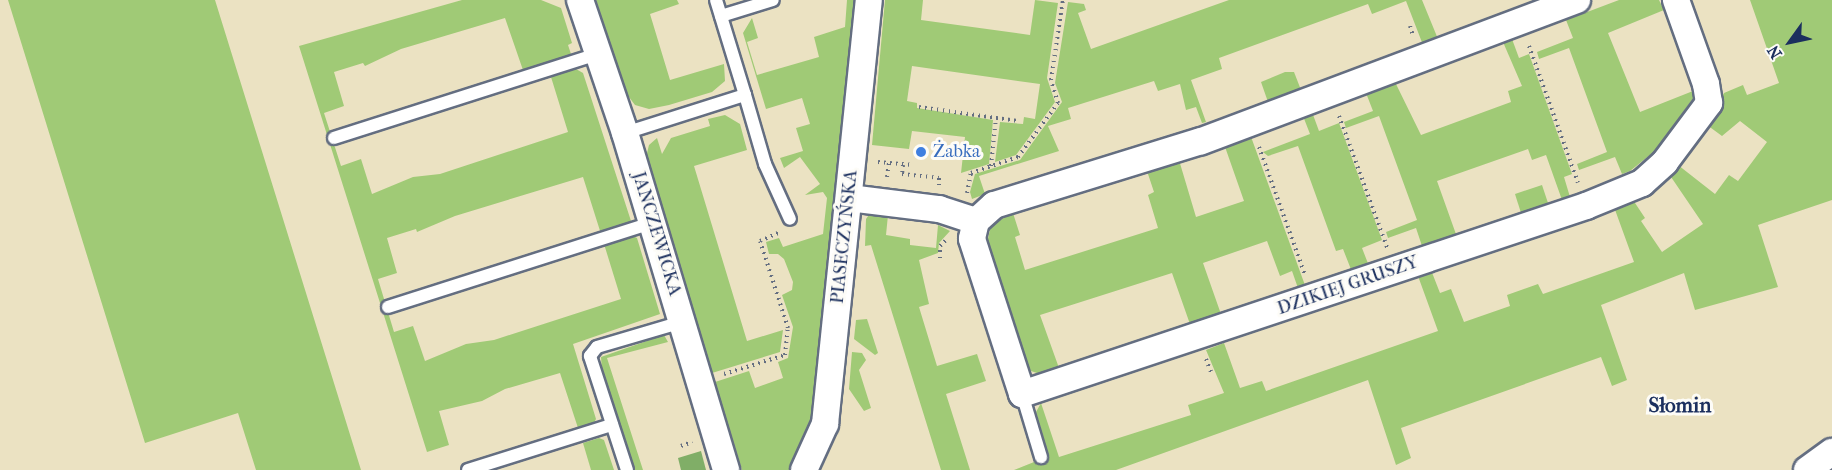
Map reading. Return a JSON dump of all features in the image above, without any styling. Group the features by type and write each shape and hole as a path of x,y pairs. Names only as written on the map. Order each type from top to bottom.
{"street":[{"name":"JANCZEWICKA","path":"580,0 625,133 726,470"},
{"name":"PIASECZYŃSKA","path":"804,470 825,424 869,0"},
{"path":"1022,394 972,238 976,221 994,205 1250,123 1577,0"},
{"name":"DZIKIEJ GRUSZY","path":"1022,394 1586,206 1642,183 1665,162 1709,103 1706,84 1676,0"},
{"path":"849,198 939,209 976,221"}],"lane":[{"path":"716,0 765,164 790,219"},
{"path":"721,16 773,0"},
{"path":"334,138 598,54"},
{"path":"625,133 745,94"},
{"path":"388,307 652,223"},
{"path":"627,470 591,362 593,350 682,322"},
{"path":"1022,394 1041,457"},
{"path":"468,470 612,425"}],"path":[{"path":"959,194 966,195 971,173 1018,157 1059,103 1051,80 1063,0"},
{"path":"1520,21 1586,206"},
{"path":"1330,92 1395,271"},
{"path":"919,106 1019,121"},
{"path":"991,166 996,118"},
{"path":"1250,123 1313,298"},
{"path":"866,161 910,165"},
{"path":"728,373 785,355 788,328 760,241 777,235 790,219"}],"green space":[{"path":"8,0 215,0 361,470 256,470 238,413 145,443"},
{"path":"462,0 541,0 561,8 572,43 568,45 572,57 524,73 505,18 401,49 365,66 363,63 334,72 344,106 324,113 341,166 361,159 372,194 413,177 440,174 568,132 551,77 576,69 583,73 631,221 601,234 583,177 455,216 417,232 416,229 387,238 397,273 378,279 394,332 413,326 425,361 466,344 494,340 621,299 604,244 631,235 637,238 660,314 573,344 596,419 594,423 578,428 560,373 505,389 482,401 439,411 449,445 427,452 299,46"},
{"path":"596,0 677,0 679,4 650,14 670,80 724,64 725,81 712,92 669,105 649,109 635,105 626,93"},
{"path":"847,0 856,0 814,412 790,470 742,470 715,382 749,371 755,388 783,378 778,362 788,358 793,327 782,295 792,290 793,282 784,259 778,254 769,254 766,242 779,238 783,247 823,234 827,198 823,192 805,195 820,184 800,157 784,168 780,158 803,151 796,128 810,124 802,98 766,109 743,33 752,18 758,38 747,42 757,75 819,57 814,37 845,27"},
{"path":"885,0 923,0 921,20 1030,35 1035,0 1058,3 1047,78 1055,102 1016,155 995,162 1000,122 1023,124 1024,117 1035,119 1040,84 912,66 907,101 917,103 917,108 993,120 989,164 961,173 965,137 912,131 909,149 872,145"},
{"path":"1229,0 1422,0 1438,39 1423,45 1406,1 1372,14 1368,4 1219,58 1222,69 1191,80 1206,122 1202,123 1196,107 1186,110 1180,84 1158,91 1154,81 1068,108 1071,119 1048,126 1059,151 979,176 985,194 972,199 970,192 975,174 1020,160 1062,102 1055,83 1068,2 1084,4 1086,10 1078,13 1091,49"},
{"path":"1619,0 1659,0 1664,10 1608,33 1640,112 1693,91 1694,97 1656,150 1630,171 1622,174 1615,157 1579,170 1577,164 1607,152 1569,48 1539,59 1537,52 1573,38 1566,20"},
{"path":"1750,0 1832,0 1832,200 1758,225 1778,287 1695,310 1684,273 1601,305 1627,380 1612,386 1601,357 1401,428 1411,458 1396,465 1368,380 1116,470 1014,470 1049,456 1036,412 1041,403 1059,457 1191,415 1188,405 1224,393 1206,350 1224,343 1240,388 1262,381 1266,391 1438,331 1418,276 1431,270 1440,293 1451,289 1464,322 1510,306 1507,295 1538,284 1543,294 1634,262 1614,207 1633,200 1645,218 1641,221 1662,252 1703,224 1669,174 1678,165 1715,194 1729,175 1738,181 1767,142 1740,121 1722,136 1707,125 1724,93 1743,85 1747,95 1779,83"},
{"path":"1512,39 1519,58 1529,54 1572,174 1564,177 1570,197 1562,200 1546,155 1532,160 1528,149 1437,181 1457,237 1423,249 1416,228 1388,238 1386,232 1417,220 1379,116 1346,128 1344,122 1373,111 1366,93 1395,82 1421,135 1511,102 1508,91 1522,86 1503,42"},
{"path":"1285,72 1294,72 1301,90 1268,102 1261,82"},
{"path":"1312,112 1319,131 1339,123 1382,240 1362,248 1369,266 1352,272 1343,249 1336,251 1298,146 1268,156 1263,152 1310,134 1303,116"},
{"path":"725,115 740,124 747,150 694,166 747,341 783,330 780,352 712,373 646,157 649,145 657,138 662,154 671,138 710,126 708,119"},
{"path":"1250,134 1306,288 1299,291 1292,271 1280,276 1267,241 1203,263 1222,317 1191,327 1172,273 1040,315 1059,368 1040,374 1031,371 1022,359 987,243 991,225 1013,213 1020,235 1015,237 1025,270 1158,228 1148,195 1154,192 1147,171 1179,160 1196,217 1244,201 1224,144"},
{"path":"1542,185 1548,203 1521,213 1515,194"},
{"path":"871,212 888,215 886,235 910,239 910,245 936,248 938,225 950,231 939,243 938,253 919,260 929,304 919,307 937,366 977,354 986,381 946,394 970,470 941,470 871,245 865,246 866,219"},
{"path":"867,319 878,353 875,355 854,339 856,320"},
{"path":"664,335 668,342 607,358 643,470 633,470 602,371 601,357"},
{"path":"852,352 862,353 866,360 859,370 871,408 864,411 849,389"},
{"path":"599,438 604,440 614,470 591,470 583,443"},
{"path":"701,451 706,470 681,470 678,458"}],"place":[{"name":"Żabka","path":"921,152"}],"district":[{"name":"Słomin","path":"1680,405"}]}
